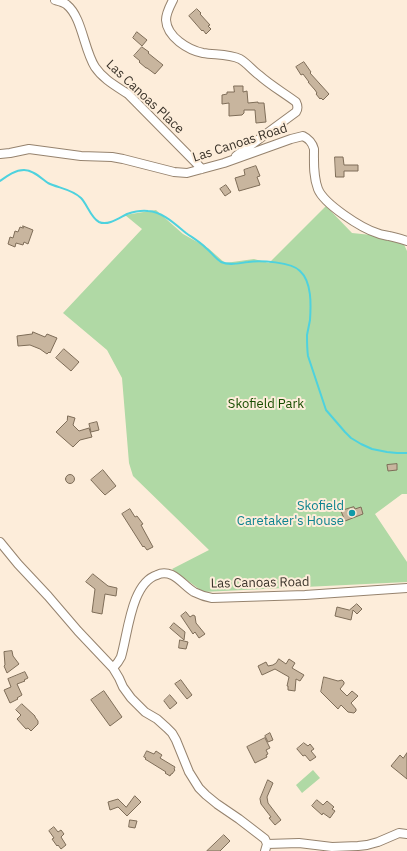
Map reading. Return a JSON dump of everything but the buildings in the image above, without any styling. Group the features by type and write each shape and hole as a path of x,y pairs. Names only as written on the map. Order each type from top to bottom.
{"street":[{"name":"Las Canoas Place","path":"55,0 64,3 74,13 92,61 101,74 110,83 128,94 202,169"},
{"path":"173,0 168,10 166,20 169,31 180,42 196,51 232,56 245,62 259,75 296,102 298,106 296,112 229,161"},
{"name":"Las Canoas Road","path":"0,154 29,149 81,156 112,156 174,172 187,173 229,161 303,136 311,142 314,149 314,173 318,190 328,202 351,219 377,234 407,241"},
{"path":"0,542 18,564 113,668 123,687 131,698 145,712 157,719 172,733 189,772 199,788 217,804 265,838 266,848 298,843 332,847 358,846 378,842 396,834 407,834"},
{"name":"Las Canoas Road","path":"113,668 121,657 134,603 138,593 152,576 162,573 172,575 196,593 212,598 305,595 407,588"}],"green space":[{"name":"Skofield Park","path":"326,206 352,233 401,238 407,251 407,494 402,494 375,514 407,562 407,582 203,592 172,569 209,550 133,476 129,463 122,378 107,350 63,313 142,229 125,215 156,210 183,234 208,248 225,263 254,259 269,263"},
{"path":"313,770 320,778 302,793 296,785"}],"waterway":[{"path":"0,181 14,172 21,170 31,171 48,183 77,195 81,198 99,222 110,222 137,211 153,212 164,216 173,222 221,262 231,264 253,261 268,262 296,268 304,276 309,287 311,308 307,335 308,356 326,410 351,438 361,444 372,449 387,452 407,453"}],"place":[{"name":"Skofield Caretaker's House","path":"352,513"}]}
